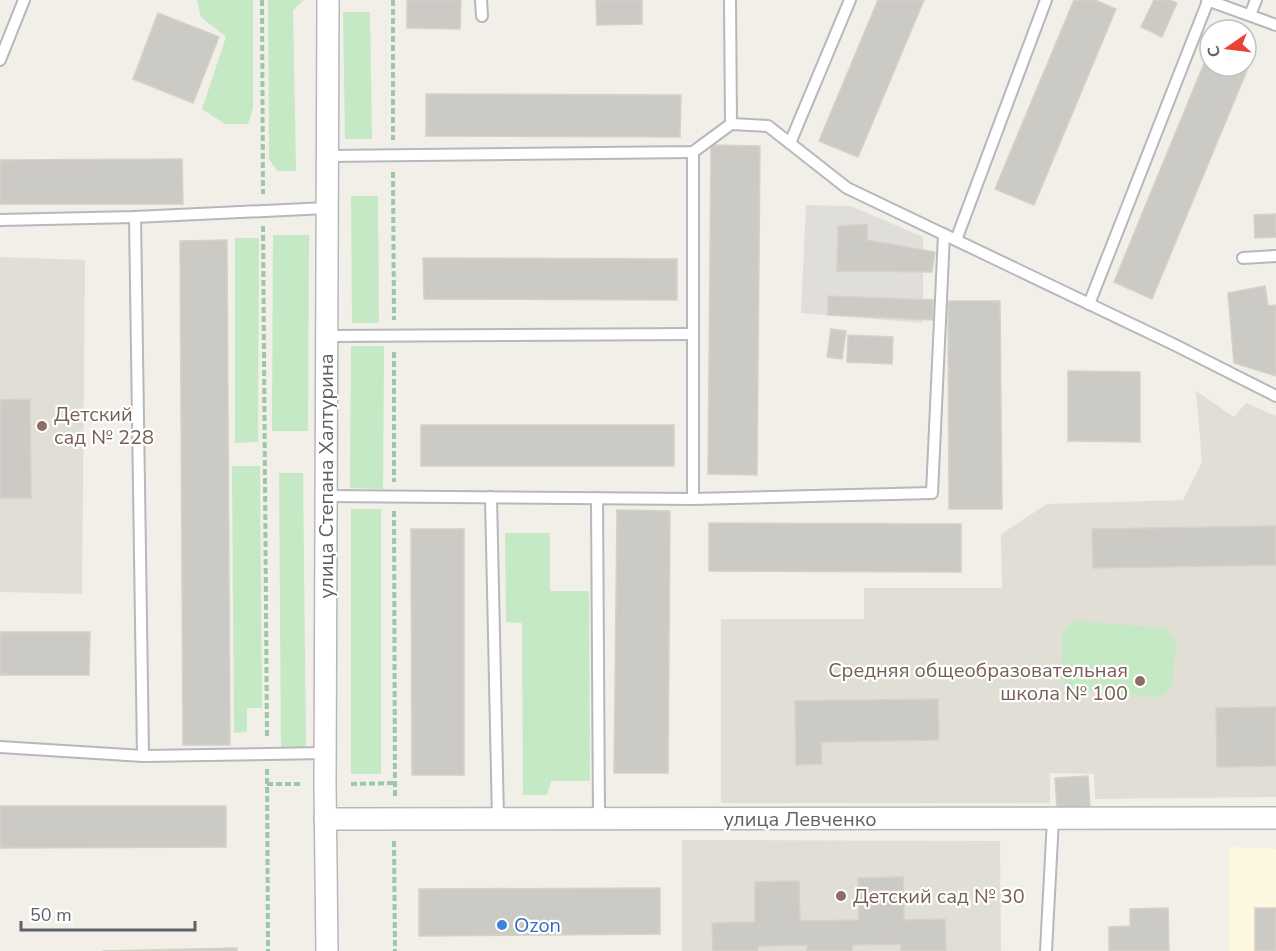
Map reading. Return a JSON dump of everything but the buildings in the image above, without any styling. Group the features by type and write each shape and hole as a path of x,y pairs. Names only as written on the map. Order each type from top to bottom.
{"street":[{"name":"улица Степана Халтурина","path":"327,951 325,753 328,0"},
{"name":"улица Левченко","path":"325,819 1276,818"}],"lane":[{"path":"0,60 24,0"},
{"path":"482,0 482,16"},
{"path":"730,0 731,124"},
{"path":"790,143 850,0"},
{"path":"956,240 1046,0"},
{"path":"1089,304 1207,0 1276,25"},
{"path":"1250,15 1256,0"},
{"path":"327,156 693,152 731,124 768,126 847,188 1276,396"},
{"path":"693,152 693,499"},
{"path":"0,220 135,217 327,208"},
{"path":"135,217 143,756"},
{"path":"326,496 693,499 932,493 944,234"},
{"path":"1243,258 1276,256"},
{"path":"327,336 693,334"},
{"path":"491,497 498,819"},
{"path":"597,498 599,819"},
{"path":"0,747 143,756 325,753"},
{"path":"1046,951 1053,819"}],"path":[{"path":"262,0 268,951"},
{"path":"393,0 395,951"},
{"path":"351,784 395,783"},
{"path":"267,784 303,784"}],"shaded area":[{"path":"806,205 851,206 923,237 923,323 801,313"},
{"name":"Детский сад № 228","path":"0,257 85,260 82,594 0,592"},
{"name":"Средняя общеобразовательная школа № 100","path":"1196,391 1234,417 1246,403 1276,416 1276,797 1095,799 1094,774 1050,773 1050,803 721,803 721,619 864,619 864,588 1002,588 1001,534 1047,504 1183,500 1202,462"},
{"name":"Детский сад № 30","path":"682,840 1000,841 1001,951 682,951"},
{"path":"1229,847 1276,849 1276,951 1229,951"}],"green space":[{"path":"197,0 253,0 253,108 248,124 225,124 202,109 226,37 201,17"},
{"path":"268,0 304,0 293,10 296,171 277,171 269,159"},
{"path":"343,12 370,12 372,139 345,139"},
{"path":"351,196 378,196 379,323 352,323"},
{"path":"273,235 309,235 308,431 272,431"},
{"path":"235,238 259,238 258,442 235,443"},
{"path":"351,346 384,346 383,489 350,488"},
{"path":"232,466 260,466 262,708 247,708 247,732 234,733"},
{"path":"279,473 303,473 306,747 281,747"},
{"path":"351,509 381,509 381,774 351,774"},
{"path":"505,533 550,533 550,591 589,591 590,781 551,781 547,795 523,795 522,623 506,622"},
{"path":"1074,621 1166,628 1176,640 1172,688 1160,697 1071,690 1061,681 1063,632"}],"place":[{"name":"Детский сад № 228","path":"42,426"},
{"name":"Средняя общеобразовательная школа № 100","path":"1140,681"},
{"name":"Детский сад № 30","path":"841,896"},
{"name":"Ozon","path":"502,925"}]}
